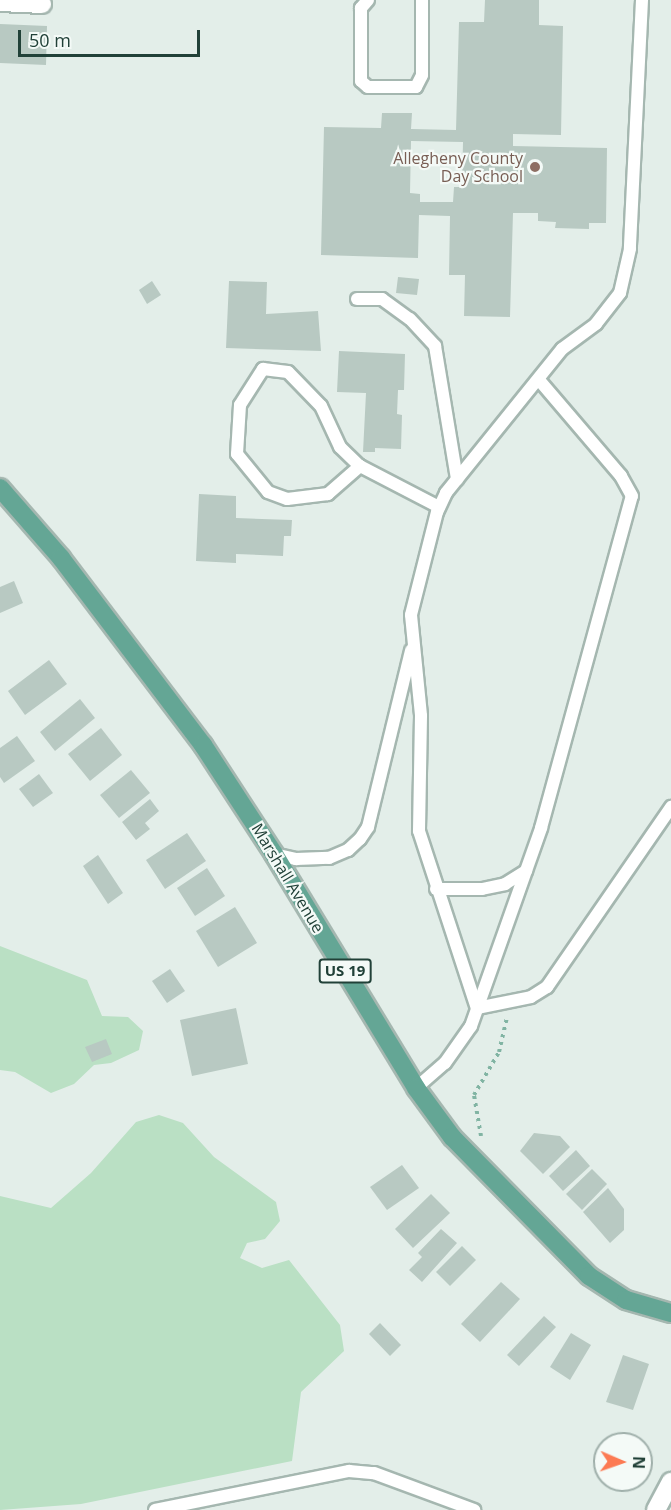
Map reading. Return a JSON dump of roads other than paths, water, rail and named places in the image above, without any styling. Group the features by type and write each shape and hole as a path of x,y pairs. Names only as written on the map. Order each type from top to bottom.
{"main road":[{"name":"Marshall Avenue","path":"0,488 39,531 151,674 210,754 274,854 416,1088 471,1159 580,1268 626,1300 671,1313"}],"street":[{"path":"0,2 42,4"},
{"path":"656,1510 671,1482"}],"lane":[{"path":"368,0 361,8 360,81 368,87 416,87 422,75 422,0"},
{"path":"477,1008 436,889 419,831 420,707 411,615 439,507 457,478 562,349 609,311 626,275 642,0"},
{"path":"357,299 382,299 410,320 435,346 457,478"},
{"path":"360,466 328,494 287,499 268,492 237,454 240,405 263,369 288,372 321,406 340,447 360,466 439,507"},
{"path":"416,1088 456,1051 477,1008 526,871 632,496 621,476 539,380"},
{"path":"274,854 296,859 329,858 348,850 368,827 413,643"},
{"path":"477,1008 531,997 548,987 671,807"},
{"path":"436,889 482,889 505,884 526,871"},
{"path":"155,1510 349,1471 374,1473 474,1510"}],"place":[{"name":"Allegheny County Day School","path":"535,167"}]}
